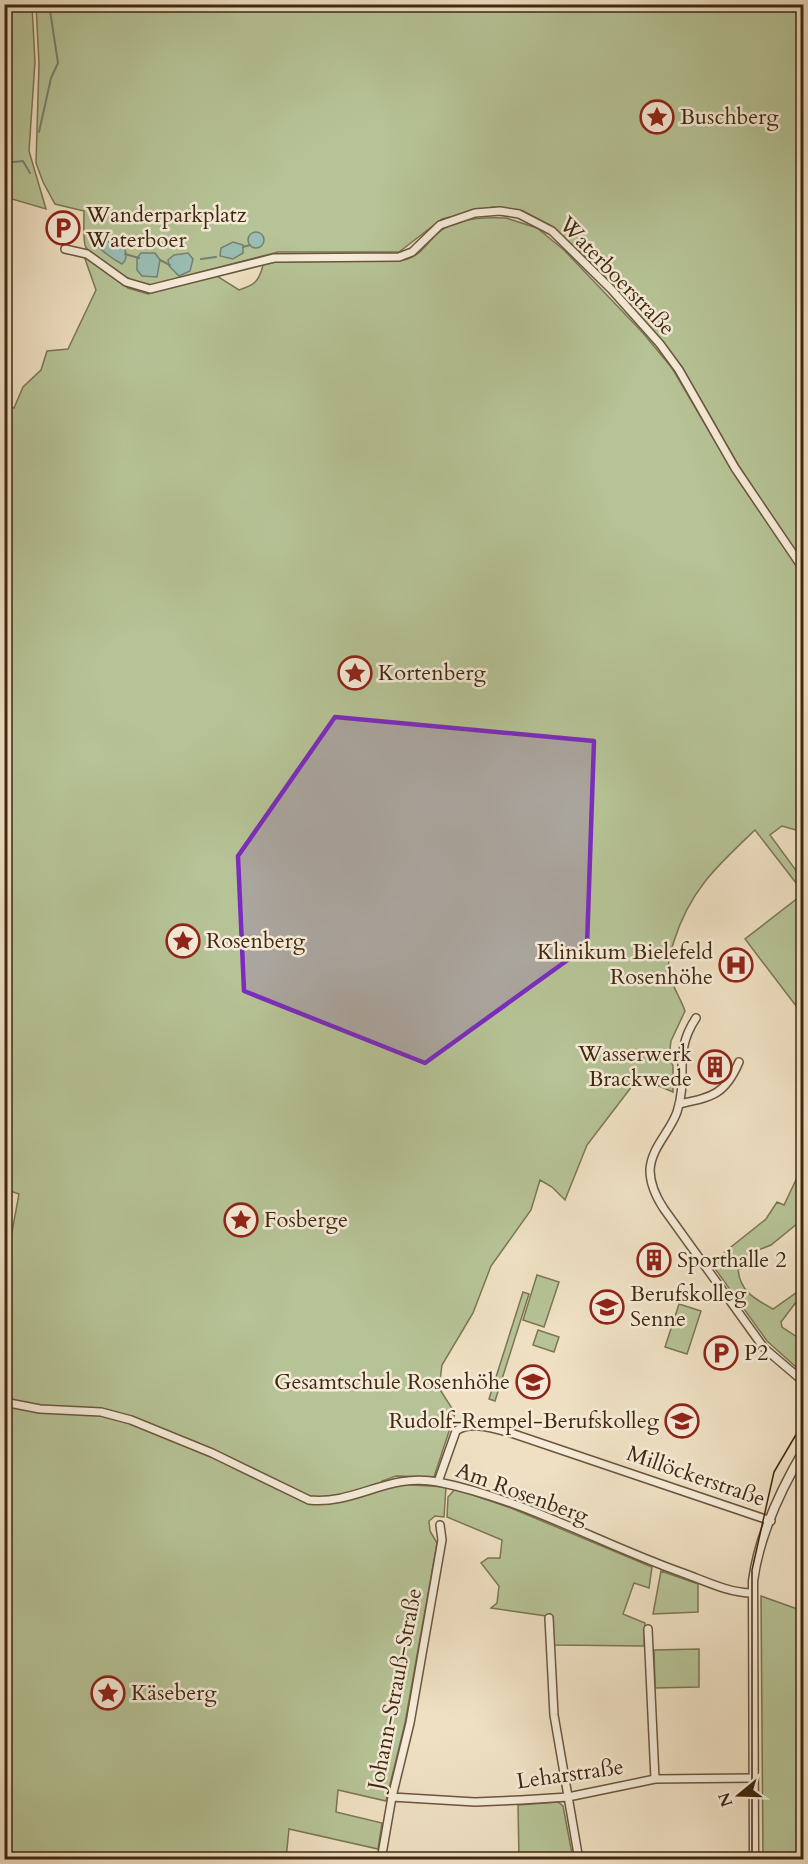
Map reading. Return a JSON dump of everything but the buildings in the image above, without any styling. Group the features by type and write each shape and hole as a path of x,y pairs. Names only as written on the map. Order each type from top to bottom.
{"street":[{"name":"Waterboerstraße","path":"65,249 87,254 126,282 150,289 274,258 399,257 412,252 440,225 461,216 500,211 530,217 552,231 587,264 660,344 679,370 735,468 804,570"},
{"path":"696,1018 687,1034 681,1053 679,1104 651,1161 651,1180 656,1196 759,1342 804,1382"},
{"path":"679,1104 702,1100 720,1091 731,1079 739,1062"},
{"name":"Am Rosenberg","path":"4,1402 40,1409 101,1412 131,1420 212,1453 309,1500 326,1502 350,1497 394,1481 438,1482 516,1505 666,1567 739,1593 752,1593"},
{"name":"Millöckerstraße","path":"438,1482 456,1431 462,1427 482,1427 523,1437 771,1521"},
{"path":"754,1860 752,1593 758,1555 792,1471 804,1450"},
{"name":"Johann-Strauß-Straße","path":"381,1860 392,1797 410,1723 423,1654 442,1540 440,1525"},
{"path":"549,1618 554,1715 579,1860"},
{"path":"648,1629 656,1779"},
{"name":"Leharstraße","path":"392,1797 475,1802 567,1797 656,1779 753,1778"}],"highlighted area":[{"path":"335,717 594,741 587,946 425,1063 244,991 238,856"}],"green space":[{"path":"4,5 32,5 35,62 29,151 46,209 5,197"},
{"path":"36,5 803,5 803,563 739,466 682,367 659,338 592,263 548,224 523,211 493,207 442,219 399,252 278,252 147,286 103,264 88,251 85,245 84,211 55,204 36,163 39,64"},
{"path":"479,218 506,218 537,228 564,250 643,333 672,368 736,477 803,575 803,832 782,826 770,835 803,880 803,892 755,830 706,880 688,907 669,960 670,978 685,1011 671,1041 669,1057 673,1066 673,1092 639,1077 587,1145 565,1200 552,1187 540,1180 531,1210 491,1266 473,1313 442,1365 439,1388 455,1413 434,1477 396,1476 382,1481 379,1489 396,1484 446,1487 444,1517 435,1516 429,1521 430,1531 437,1543 405,1723 386,1801 338,1790 336,1812 382,1823 378,1849 289,1829 286,1859 5,1859 4,1275 19,1194 4,1189 4,405 14,408 23,387 41,370 47,351 68,349 96,290 84,256 128,288 148,294 217,276 239,290 255,282 263,265 276,262 404,260 419,253 437,234 452,225"},
{"path":"803,894 803,1015 745,939"},
{"path":"803,1165 803,1219 771,1245 751,1253 752,1267 738,1269 745,1289 773,1309 803,1288 803,1293 781,1322 782,1327 803,1341 803,1360 797,1368 767,1341 711,1263 766,1219 777,1202 784,1205"},
{"path":"537,1275 559,1282 544,1327 523,1320"},
{"path":"523,1292 529,1294 495,1401 489,1399"},
{"path":"679,1304 701,1311 687,1354 665,1347"},
{"path":"538,1330 559,1337 554,1352 533,1345"},
{"path":"455,1489 511,1508 652,1567 649,1588 634,1583 623,1614 645,1623 644,1646 553,1645 553,1617 491,1608 497,1603 499,1586 481,1563 488,1558 500,1558 502,1540 447,1517 448,1497"},
{"path":"661,1571 698,1584 698,1612 653,1614"},
{"path":"761,1596 803,1611 803,1859 763,1859"},
{"path":"699,1649 699,1687 655,1688 654,1650"},
{"path":"558,1802 563,1806 573,1859 519,1859 518,1805"}],"water":[{"path":"256,232 262,234 264,240 262,246 256,248 250,246 248,240 250,234"},
{"path":"99,239 124,246 126,258 122,264 94,242"},
{"path":"233,242 243,245 243,253 233,259 220,256 221,248"},
{"path":"141,253 155,253 160,260 157,277 142,276 137,270 137,258"},
{"path":"188,253 193,259 190,271 179,276 169,266 168,260 174,255"}],"waterway":[{"path":"39,132 51,78 58,63 49,4"},
{"path":"4,163 23,161 30,173"},
{"path":"243,247 250,245"},
{"path":"125,254 139,258"},
{"path":"201,259 216,257"},
{"path":"160,260 170,265"}],"tram line":[{"path":"752,1860 752,1570 774,1472 804,1421"}],"place":[{"name":"Buschberg","path":"657,117"},
{"name":"Wanderparkplatz Waterboer","path":"63,228"},
{"name":"Kortenberg","path":"355,673"},
{"name":"Rosenberg","path":"183,941"},
{"name":"Klinikum Bielefeld Rosenhöhe","path":"736,965"},
{"name":"Wasserwerk Brackwede","path":"715,1067"},
{"name":"Fosberge","path":"241,1220"},
{"name":"Sporthalle 2","path":"654,1260"},
{"name":"Berufskolleg Senne","path":"607,1307"},
{"name":"P2","path":"721,1353"},
{"name":"Gesamtschule Rosenhöhe","path":"533,1382"},
{"name":"Rudolf-Rempel-Berufskolleg","path":"682,1421"},
{"name":"Käseberg","path":"108,1693"}]}
